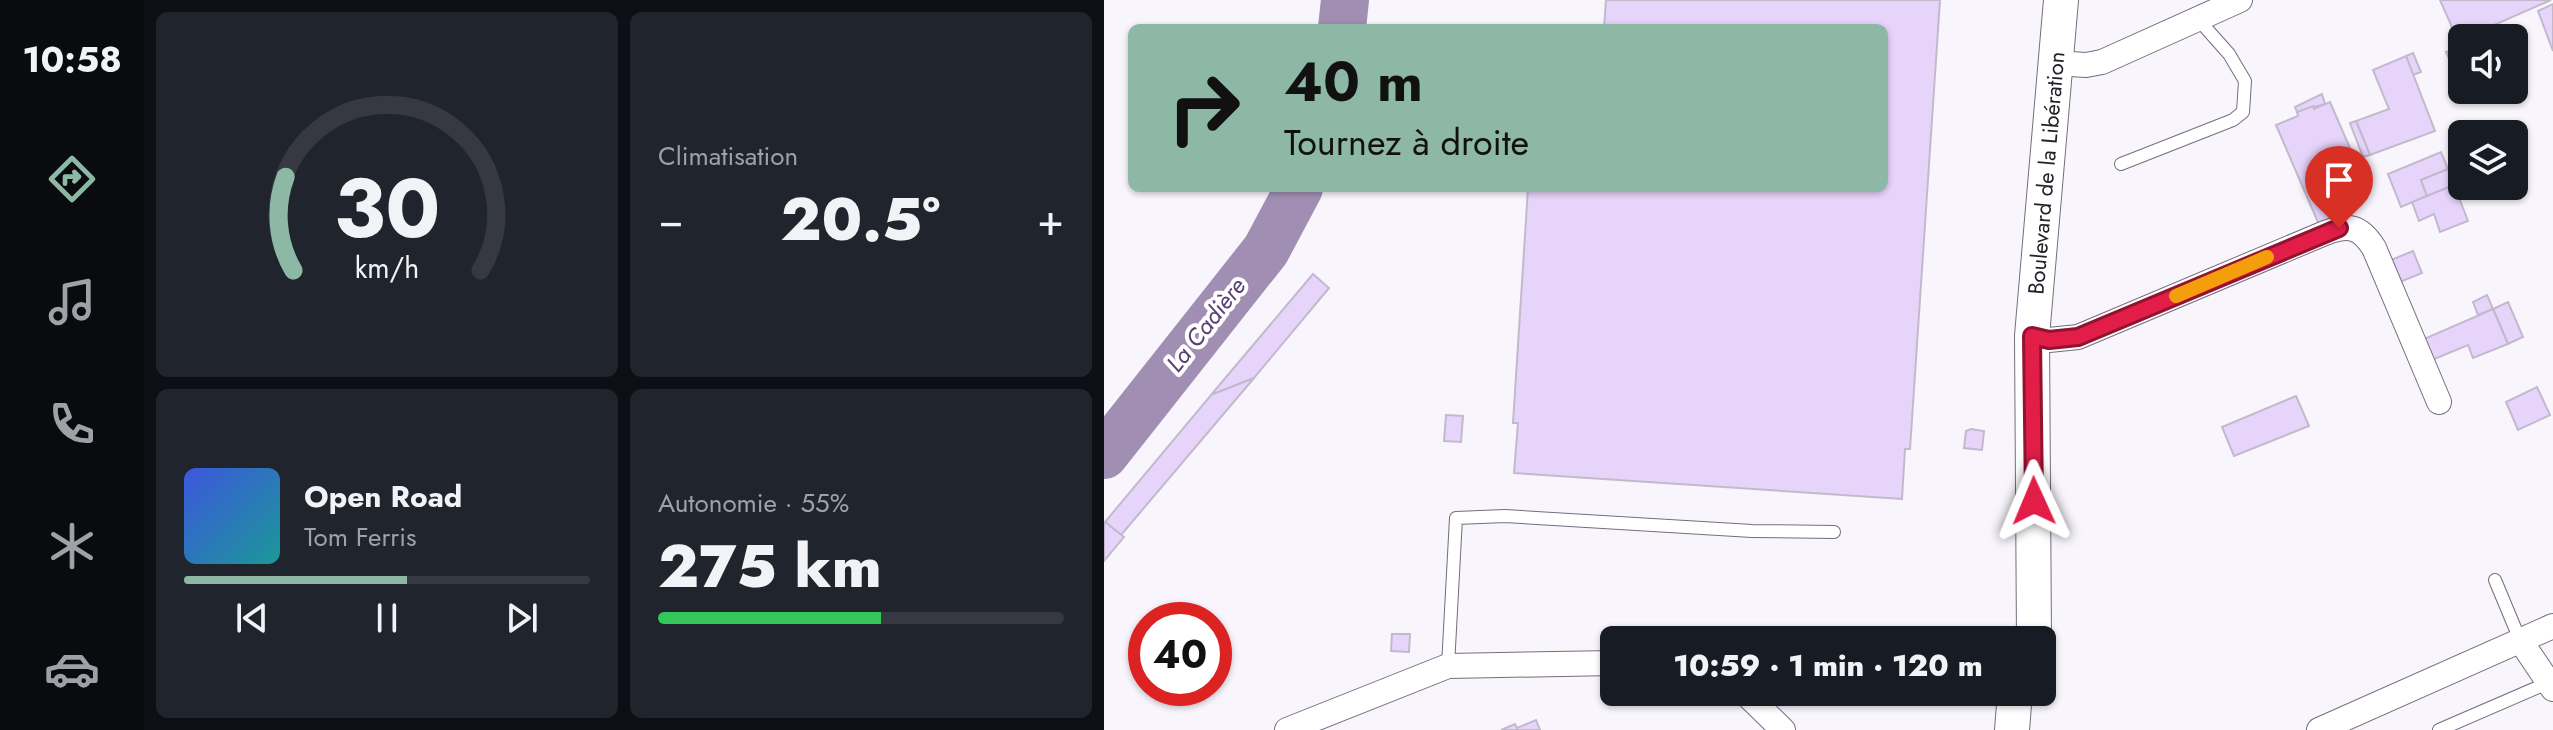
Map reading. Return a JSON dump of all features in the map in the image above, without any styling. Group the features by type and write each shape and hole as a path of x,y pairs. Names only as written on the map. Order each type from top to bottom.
{"street":[{"name":"Boulevard de la Libération","path":"2033,626 2032,336 2061,0"},
{"path":"2054,63 2086,65 2102,62 2240,0"},
{"path":"2032,336 2049,340 2078,337 2325,233 2339,228 2355,229 2366,235 2374,248 2439,402"},
{"name":"Boulevard de la Libération","path":"2025,626 2032,587"},
{"path":"2319,730 2553,626"},
{"path":"2520,640 2551,684"},
{"path":"1287,730 1448,666 1600,663"},
{"path":"1758,706 1783,730"},
{"path":"2012,730 2014,706"},
{"path":"2034,706 2034,730"}],"lane":[{"path":"2121,164 2233,120 2243,112 2245,81 2222,44 2197,18"},
{"path":"1448,666 1456,518 1505,516 1752,531 1834,532"},
{"path":"2495,580 2520,640"},
{"path":"2439,730 2551,684"}],"building":[{"path":"1606,0 1940,0 1910,449 1905,449 1902,499 1514,473 1518,423 1513,423 1528,192 1888,192 1888,24 1604,24"},
{"path":"2440,0 2551,0 2497,24 2451,24"},
{"path":"2553,4 2553,51 2538,11"},
{"path":"2413,53 2421,72 2413,75 2406,56"},
{"path":"2406,56 2435,131 2370,155 2356,121 2389,109 2373,70"},
{"path":"2322,94 2325,104 2297,112 2295,107"},
{"path":"2330,102 2353,155 2330,165 2350,215 2320,227 2276,125 2298,116 2297,112"},
{"path":"2356,121 2370,155 2363,157 2350,123"},
{"path":"2441,152 2448,169 2421,180 2427,196 2401,207 2388,174"},
{"path":"2448,169 2448,187 2427,196 2421,180"},
{"path":"2448,187 2448,200 2460,200 2468,221 2440,232 2434,214 2419,221 2412,202"},
{"path":"2413,251 2422,273 2400,282 2391,260"},
{"path":"1313,274 1329,288 1254,378 1211,395"},
{"path":"2487,295 2493,309 2478,315 2473,302"},
{"path":"2508,302 2523,337 2508,344 2493,309"},
{"path":"2493,309 2508,344 2473,358 2468,345 2432,360 2424,339"},
{"path":"1254,378 1121,535 1105,522 1211,395"},
{"path":"2537,387 2550,415 2518,430 2506,402"},
{"path":"2296,396 2309,426 2234,456 2222,427"},
{"path":"1446,415 1463,416 1461,442 1444,441"},
{"path":"1966,431 1984,431 1982,450 1964,448"},
{"path":"1104,523 1124,537 1104,561"},
{"path":"1392,634 1410,634 1409,652 1391,651"},
{"path":"1536,720 1540,730 1501,730 1515,724 1517,728"}],"waterway":[{"name":"La Cadière","path":"1342,24 1345,0"},
{"name":"La Cadière","path":"1104,455 1266,250 1297,192"}],"slow traffic":[{"path":"2176,296 2267,257"}],"route":[{"path":"2034,501 2032,336 2064,341 2078,337 2339,228"}]}
